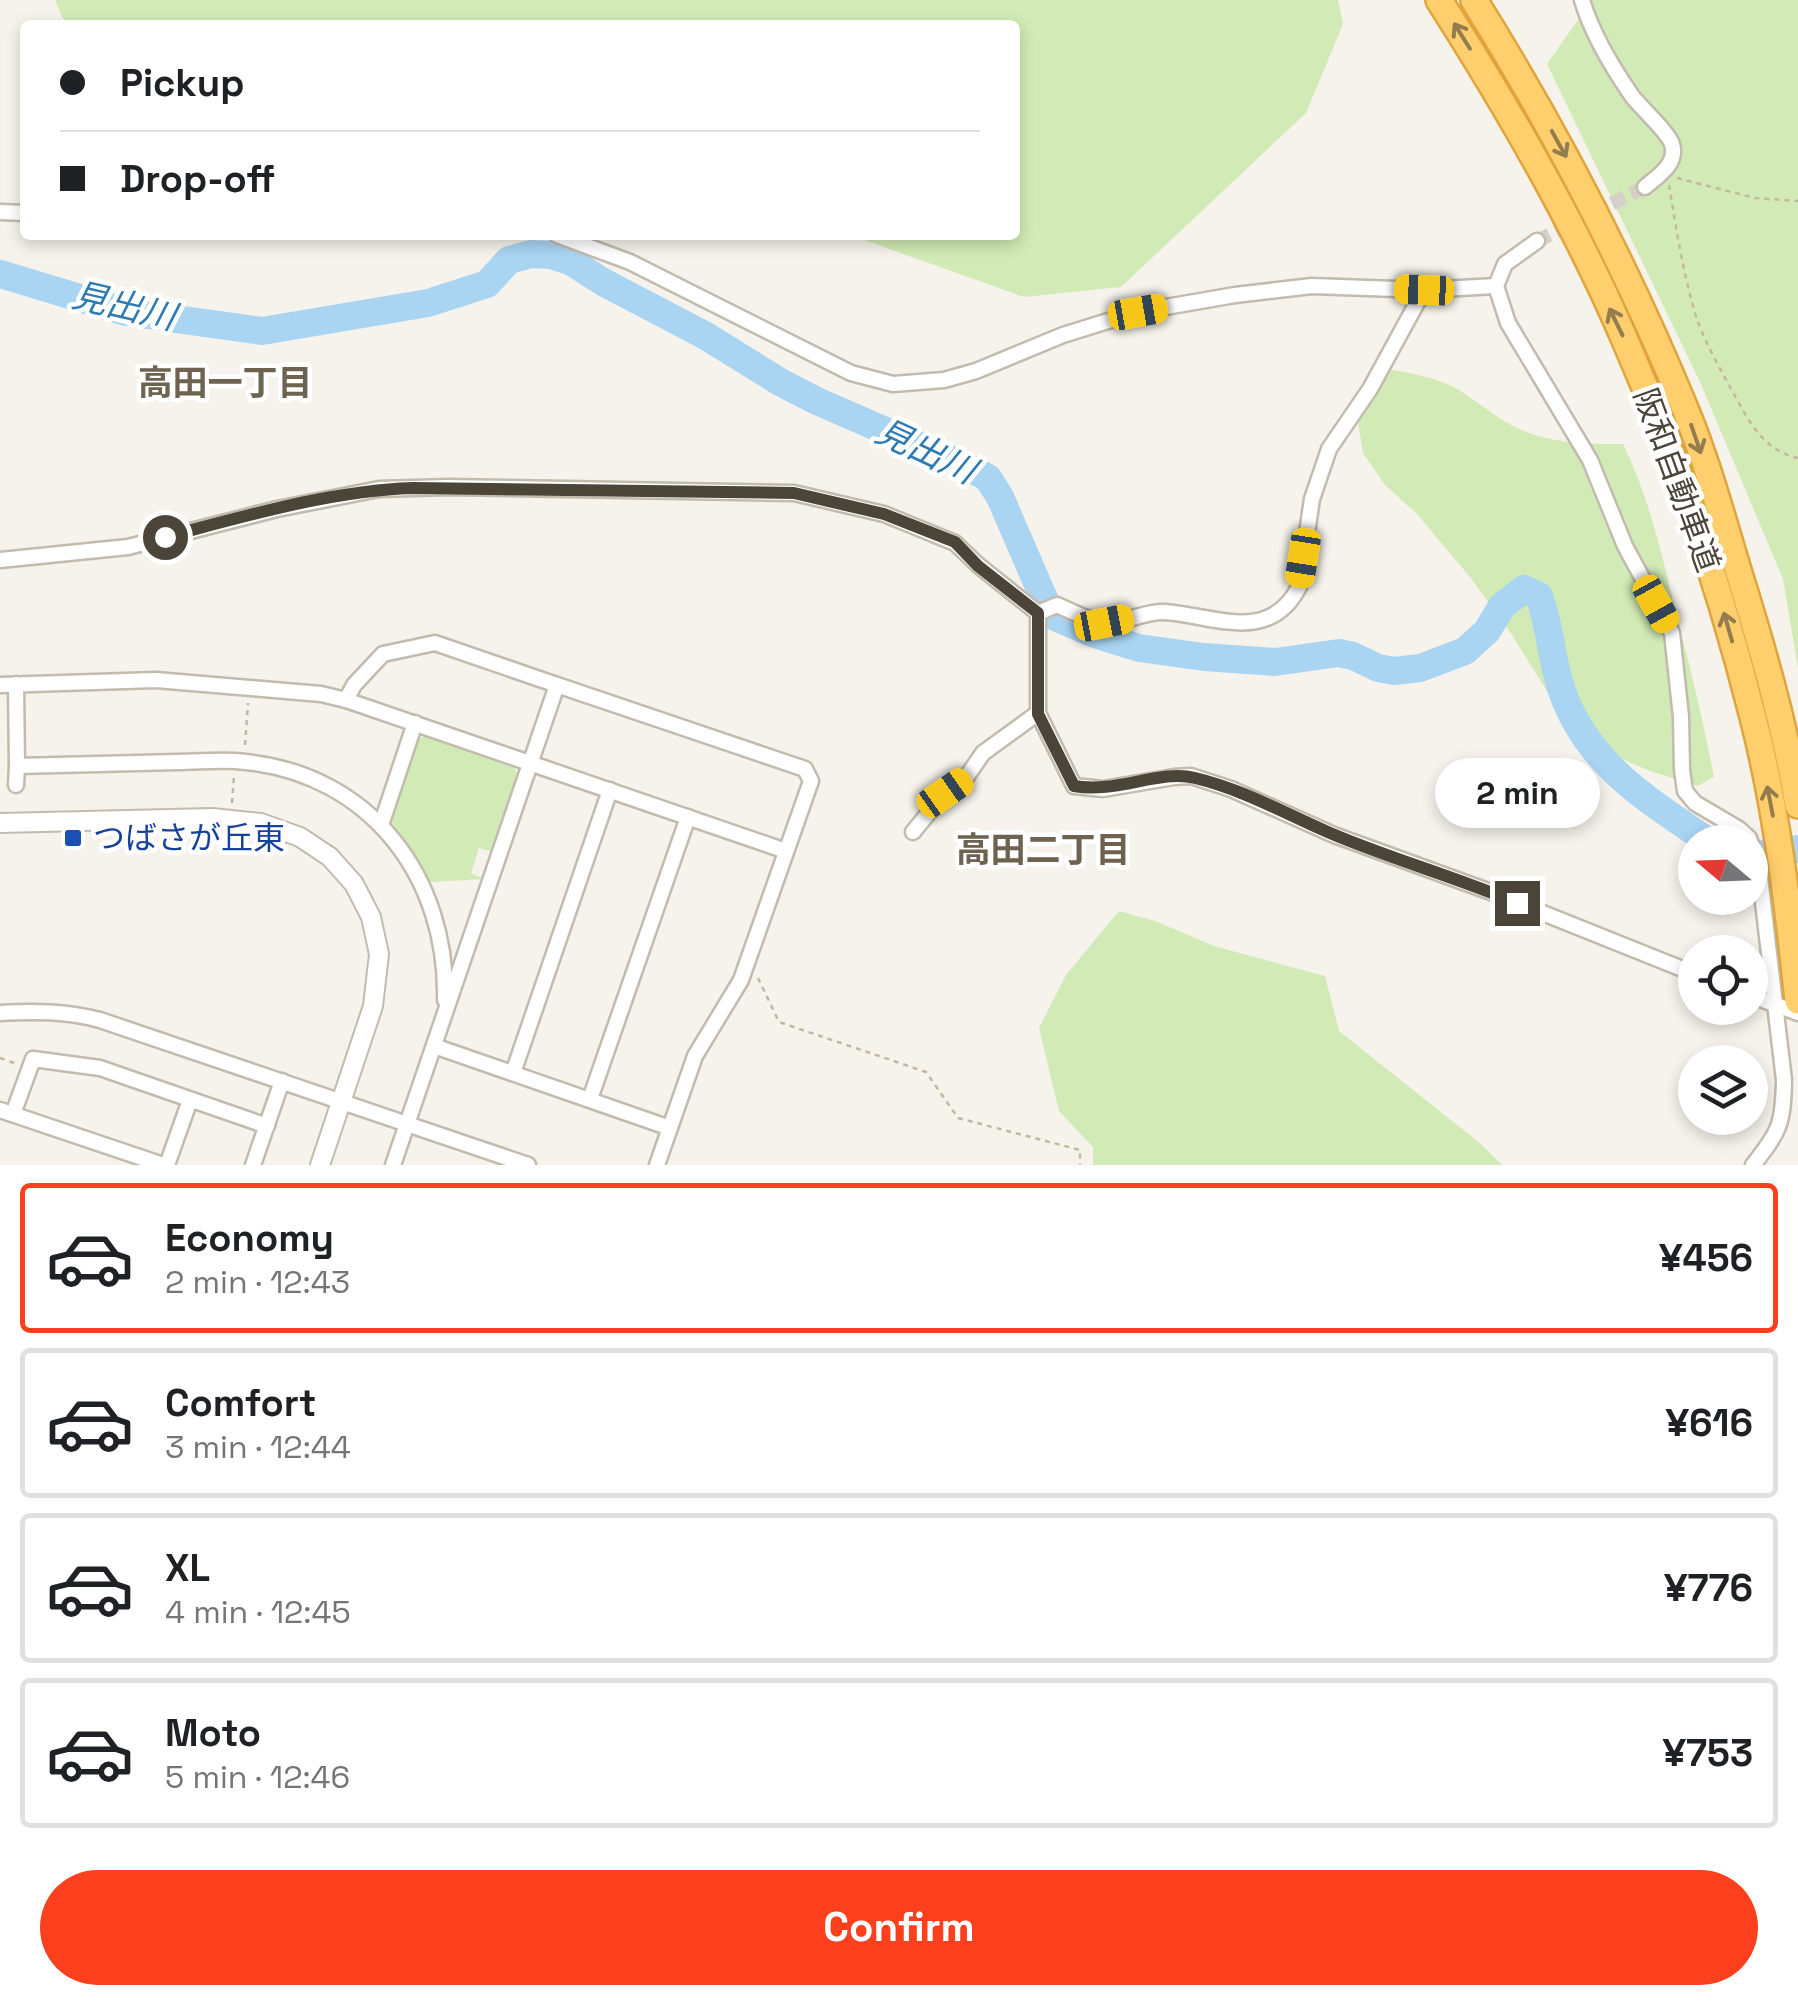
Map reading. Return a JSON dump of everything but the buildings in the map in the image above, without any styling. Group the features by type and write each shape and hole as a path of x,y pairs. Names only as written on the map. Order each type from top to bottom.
{"highway":[{"name":"阪和自動車道","path":"1439,0 1495,88 1567,220 1626,342 1661,427 1726,620 1798,805"},
{"name":"阪和自動車道","path":"1474,0 1586,193 1646,318 1688,414 1750,608 1788,912 1787,1003"}],"street":[{"path":"1582,0 1590,26 1633,97 1672,142 1667,176 1646,187"},
{"path":"571,240 630,262 851,373 893,384 944,380 1121,317 1216,298 1312,286 1424,290 1496,286"},
{"path":"1538,241 1506,264 1496,286 1508,324 1590,460 1625,546 1672,632 1686,791 1695,803 1739,828 1748,838 1759,869 1787,1003 1783,1115 1773,1140 1753,1165"},
{"path":"1038,613 1058,605 1104,623 1161,612 1214,622 1255,622 1281,611 1298,587 1312,499 1330,449 1370,389 1424,290"},
{"path":"0,560 128,546 277,509 379,490 448,487 794,493 884,514 955,542 978,566 1038,613"},
{"path":"1038,613 1038,714 1074,786 1104,789 1191,776 1678,967"},
{"path":"346,700 354,684 383,654 434,643 804,769 811,781 741,980 694,1056 658,1165"},
{"path":"16,785 8,684 156,680 321,694 786,851"},
{"path":"394,1165 557,684"},
{"path":"913,832 945,793 965,779 982,753 1038,714"},
{"path":"382,825 415,723"},
{"path":"16,766 239,761 300,774 329,786 382,825 411,864 428,896 446,973 444,1016"},
{"path":"513,1073 610,790"},
{"path":"590,1099 688,817"},
{"path":"0,823 212,818 262,823 300,837 330,857 354,884 370,916 378,954 373,1006 320,1165"},
{"path":"1787,1003 1798,1013"},
{"path":"0,1013 43,1011 86,1016 528,1165"},
{"path":"434,1046 670,1128"},
{"path":"190,1100 165,1165 7,1112 33,1059 100,1068 266,1126"},
{"path":"253,1165 282,1081"}],"path":[{"path":"1798,201 1754,198 1667,176 1696,315 1714,356 1755,432 1771,447 1798,458"},
{"path":"231,820 250,688"},
{"path":"748,958 779,1022 926,1072 958,1118 1080,1150 1080,1165"}],"green space":[{"path":"55,0 1338,0 1343,24 1306,113 1121,287 1024,297 864,240 1020,240 1020,20 64,20"},
{"path":"1592,0 1798,0 1798,668 1783,579 1700,382 1547,64"},
{"path":"1385,369 1451,386 1507,423 1548,439 1623,444 1659,543 1714,777 1698,786 1594,747 1550,696 1470,577 1417,514 1385,485 1363,453 1357,416"},
{"path":"425,736 514,767 518,776 493,852 479,848 471,873 484,879 429,882 393,824 391,818 418,739"},
{"path":"1119,911 1155,921 1214,946 1325,976 1339,1031 1502,1165 1093,1165 1093,1147 1059,1111 1039,1028 1066,975"}],"waterway":[{"name":"見出川","path":"0,274 126,312 262,331 428,303 487,284 509,260 531,254 551,255 572,262 817,401 988,478 1055,617 1094,634 1139,648 1204,657 1275,662 1339,653 1394,671 1420,668 1465,651 1487,631 1502,606 1524,589 1539,596 1561,688 1586,738 1621,777 1685,825"},
{"name":"見出川","path":"1768,853 1798,849"}],"tunnel":[{"path":"1537,241 1645,187"}],"place":[{"name":"つばさが丘東","path":"73,838"}],"district":[{"name":"高田一丁目","path":"225,383"},
{"name":"高田二丁目","path":"1043,850"}],"route":[{"path":"165,537 277,509 379,490 413,488 794,493 884,514 955,542 978,566 1038,613 1038,714 1074,786 1104,789 1191,776 1231,789 1334,835 1517,903"}]}
